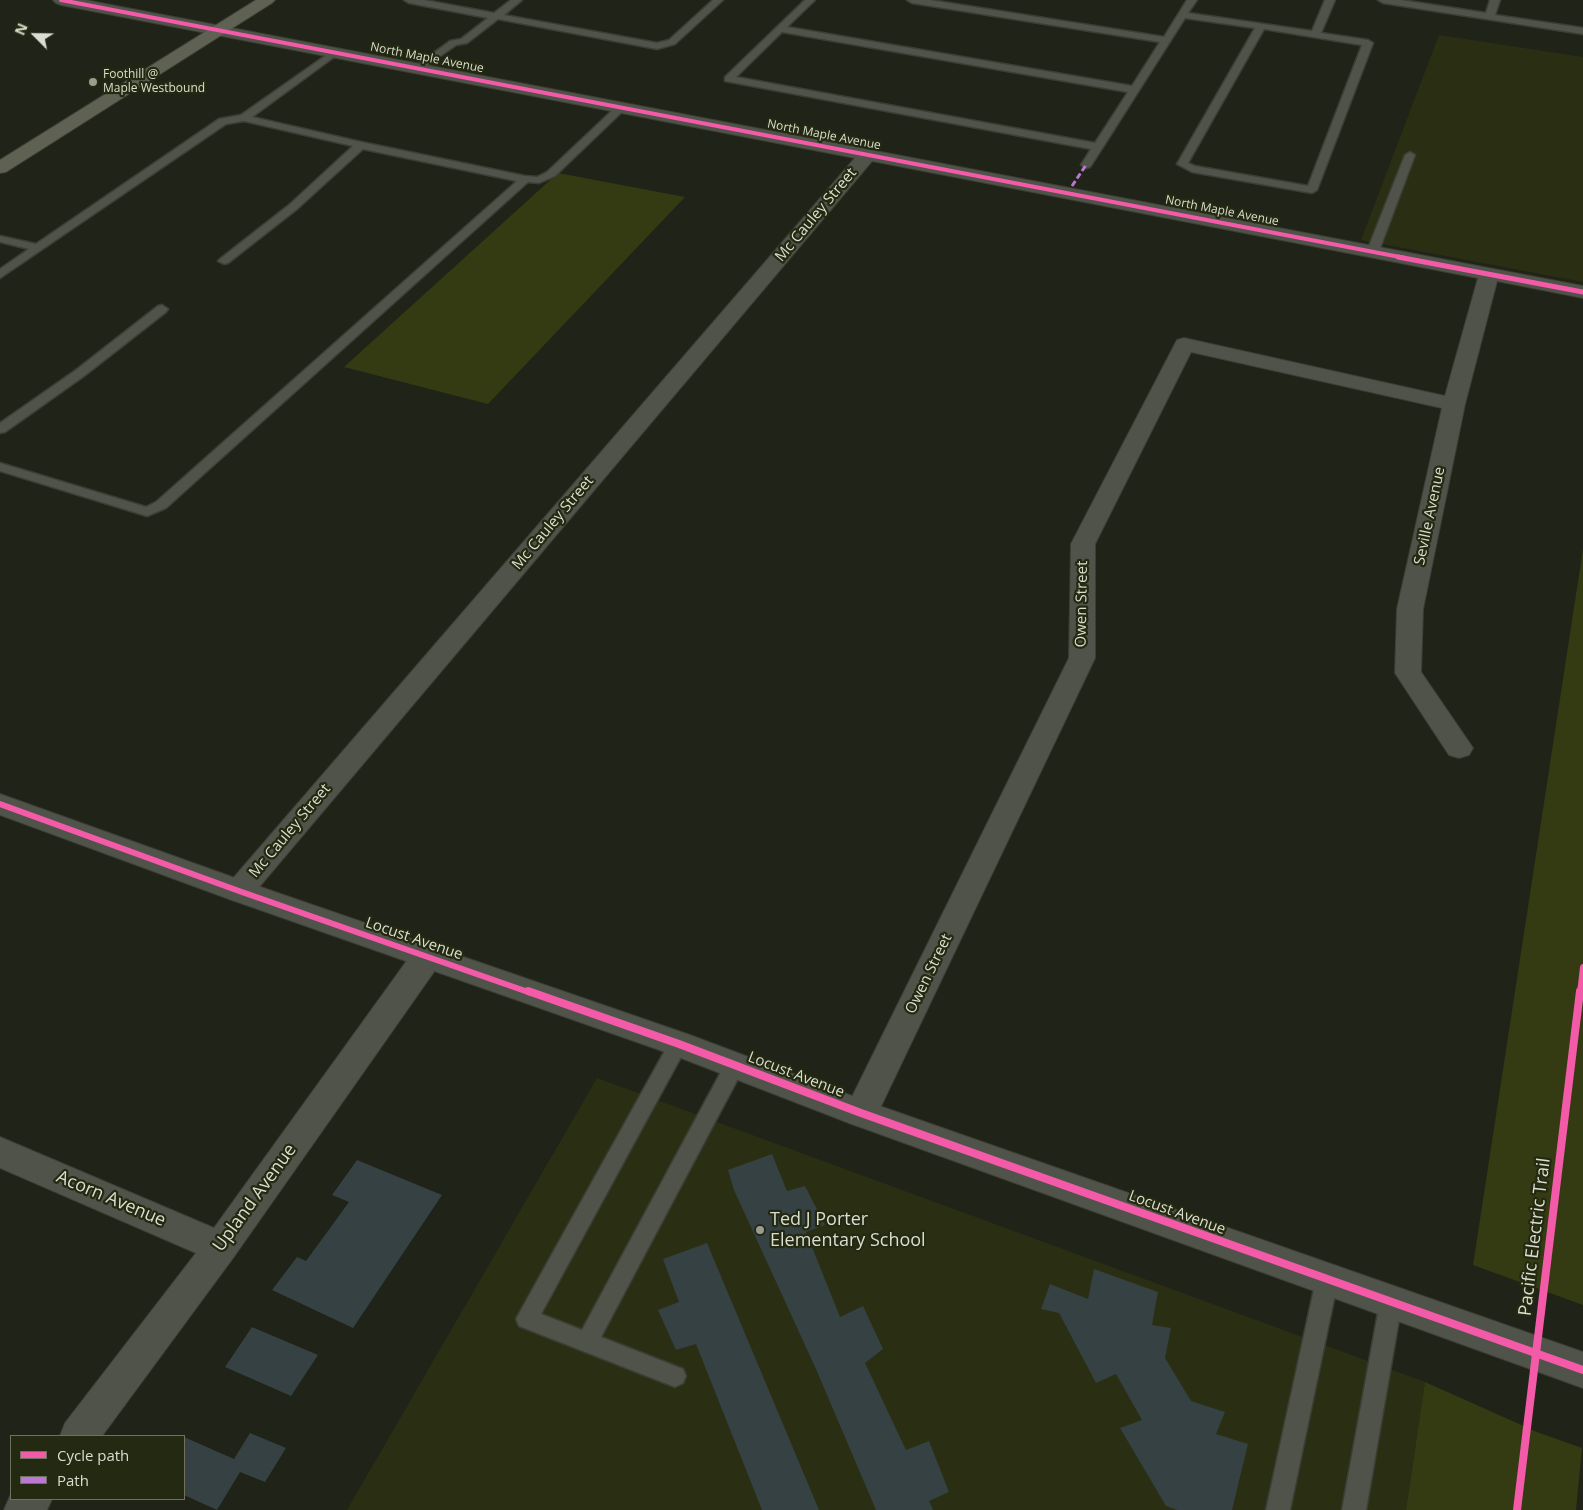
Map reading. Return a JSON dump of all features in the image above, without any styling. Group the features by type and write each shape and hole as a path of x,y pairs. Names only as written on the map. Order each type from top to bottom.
{"main road":[{"path":"0,168 267,0"}],"street":[{"name":"North Maple Avenue","path":"61,0 1583,292"},
{"name":"Mc Cauley Street","path":"239,891 867,154"},
{"name":"Seville Avenue","path":"1459,748 1408,673 1410,609 1454,404 1489,274"},
{"name":"Owen Street","path":"861,1113 1082,658 1083,544 1184,344 1454,404"},
{"name":"Locust Avenue","path":"0,804 239,891 679,1044 861,1113 1583,1370"},
{"name":"Upland Avenue","path":"80,1435 221,1246 427,957"},
{"name":"Acorn Avenue","path":"0,1152 221,1246"}],"lane":[{"path":"408,0 657,46 672,42 718,0"},
{"path":"426,70 450,55 454,43 464,41 517,0"},
{"path":"810,0 729,79 1098,147"},
{"path":"912,0 1166,40"},
{"path":"1086,165 1192,0"},
{"path":"1314,35 1330,0"},
{"path":"1383,0 1583,31"},
{"path":"1490,17 1496,0"},
{"path":"1183,15 1262,26 1368,43 1312,190 1192,169 1182,164 1262,26"},
{"path":"780,29 1135,90"},
{"path":"426,70 466,46 464,41"},
{"path":"244,118 335,52"},
{"path":"0,274 223,121 244,118 361,145 525,179 539,180 547,177 622,107"},
{"path":"224,261 293,207 361,145"},
{"path":"1373,251 1410,155"},
{"path":"0,467 147,512 161,505 525,179"},
{"path":"0,239 38,248"},
{"path":"0,430 80,373 162,309"},
{"path":"675,1376 527,1319 679,1044"},
{"path":"587,1342 734,1065"},
{"path":"1278,1510 1328,1280"},
{"path":"1354,1510 1391,1302"}],"shaded area":[{"path":"1439,35 1583,57 1583,282 1361,240"},
{"path":"558,173 685,197 488,404 344,367"},
{"path":"1583,549 1583,1305 1473,1265"},
{"name":"Ted J Porter Elementary School","path":"597,1078 1425,1382 1406,1510 347,1510"},
{"path":"1425,1382 1537,1432 1582,1448 1576,1510 1406,1510"}],"building":[{"path":"772,1154 787,1191 805,1186 825,1225 806,1232 840,1317 863,1306 883,1349 865,1363 906,1450 929,1441 949,1492 929,1501 933,1510 876,1510 816,1369 734,1190 728,1170"},
{"path":"357,1160 442,1195 353,1328 272,1290 297,1257 306,1261 349,1202 332,1195"},
{"path":"707,1243 819,1510 762,1510 696,1344 676,1350 658,1310 679,1302 663,1259"},
{"path":"1094,1269 1158,1292 1152,1325 1171,1328 1165,1358 1191,1401 1225,1412 1216,1434 1248,1444 1232,1510 1177,1510 1166,1506 1120,1428 1142,1420 1116,1374 1096,1383 1059,1313 1041,1309 1050,1284 1088,1299"},
{"path":"252,1327 318,1355 291,1396 225,1367"},
{"path":"250,1433 286,1448 265,1482 240,1472 217,1510 185,1495 185,1437 234,1459"}],"marked path":[{"path":"1072,186 1086,165"}],"cycle path":[{"path":"61,0 1583,292"},
{"path":"0,804 239,891 679,1044 861,1113 1583,1370"},
{"name":"Pacific Electric Trail","path":"1517,1510 1583,967"}],"place":[{"name":"Foothill @ Maple Westbound","path":"93,82"},
{"name":"Ted J Porter Elementary School","path":"760,1230"}]}
